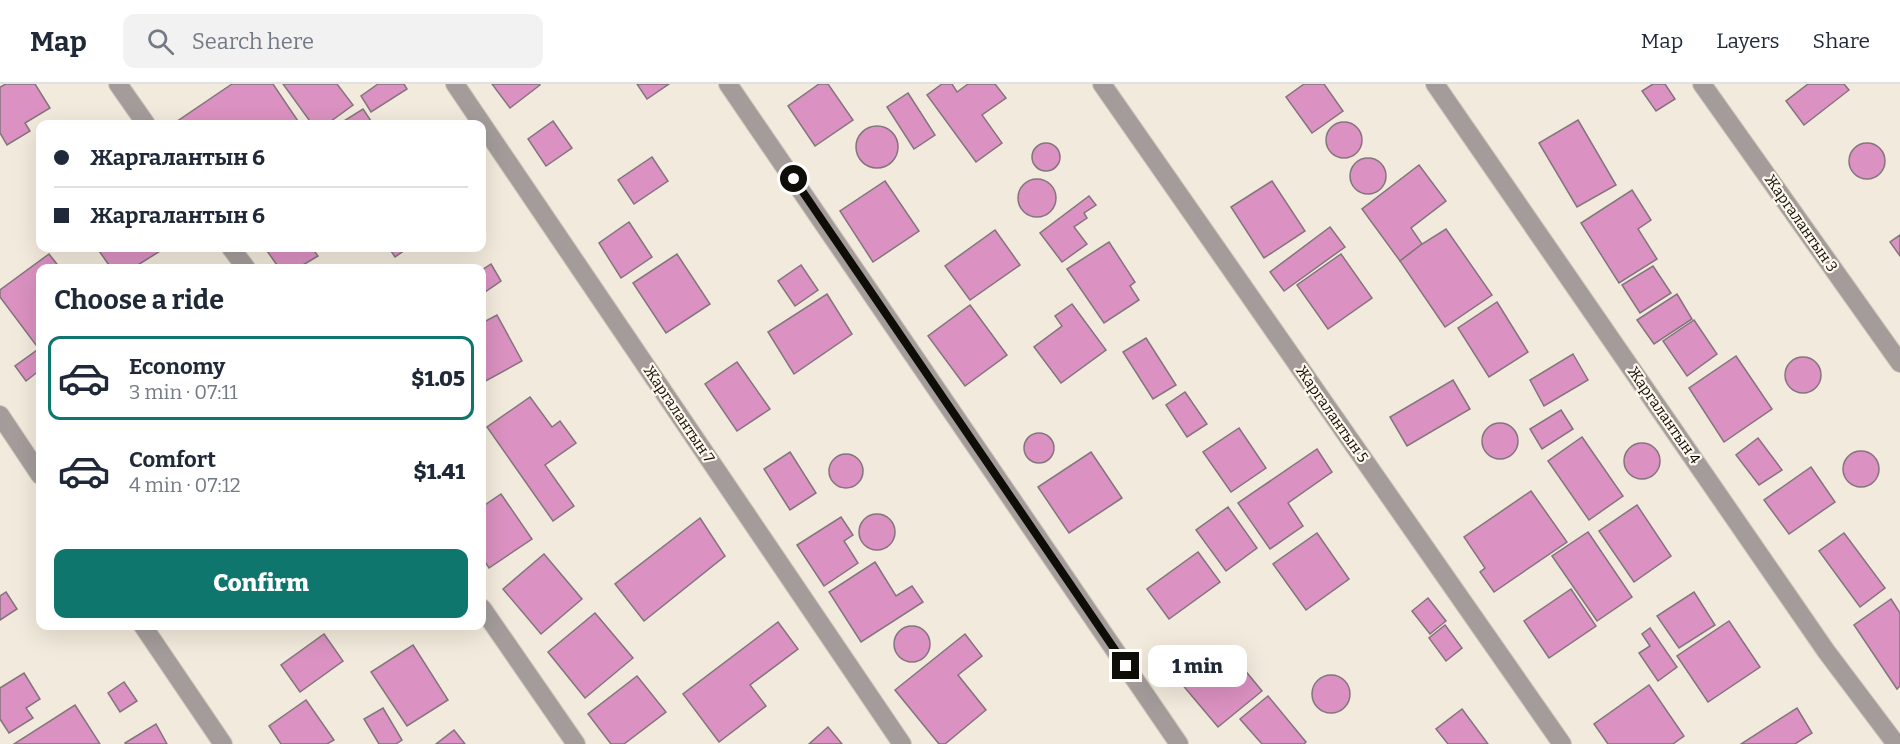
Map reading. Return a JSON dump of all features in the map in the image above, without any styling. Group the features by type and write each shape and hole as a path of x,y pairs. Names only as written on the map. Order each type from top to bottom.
{"street":[{"path":"118,84 143,120"},
{"name":"Жаргалантын 7","path":"455,84 479,120"},
{"path":"728,84 1179,744"},
{"name":"Жаргалантын 5","path":"1101,84 1562,744"},
{"name":"Жаргалантын 4","path":"1435,84 1826,651 1896,744"},
{"name":"Жаргалантын 3","path":"1702,84 1900,363"},
{"name":"Жаргалантын 7","path":"486,130 902,744"},
{"path":"0,415 36,469"},
{"path":"486,614 576,744"},
{"path":"146,630 223,744"}],"building":[{"path":"6,84 35,84 50,108 25,123 30,131 7,145 0,133 0,87"},
{"path":"232,84 273,84 297,120 179,120"},
{"path":"283,84 337,84 353,105 332,120 309,120"},
{"path":"378,84 404,84 407,89 371,112 361,96"},
{"path":"492,84 539,84 540,85 510,108"},
{"path":"637,84 669,84 647,99"},
{"path":"819,84 828,84 853,120 815,146 788,106"},
{"path":"942,84 952,84 957,92 968,84 995,84 1006,98 982,115 1002,143 976,162 927,95"},
{"path":"1304,84 1324,84 1343,111 1312,133 1286,97"},
{"path":"1653,84 1665,84 1675,99 1656,111 1642,91"},
{"path":"1808,84 1844,84 1849,90 1804,125 1786,101"},
{"path":"908,93 935,135 914,149 887,107"},
{"path":"363,109 370,120 345,120"},
{"path":"1578,120 1616,185 1577,207 1539,143"},
{"path":"553,121 572,148 546,166 528,139"},
{"path":"1344,122 1357,127 1362,140 1357,153 1344,158 1331,153 1326,140 1331,127"},
{"path":"877,126 892,132 898,147 892,162 877,168 862,162 856,147 862,132"},
{"path":"1046,143 1056,147 1060,157 1056,167 1046,171 1036,167 1032,157 1036,147"},
{"path":"1867,143 1880,148 1885,161 1880,174 1867,179 1854,174 1849,161 1854,148"},
{"path":"652,157 668,181 634,204 618,180"},
{"path":"1368,158 1381,163 1386,176 1381,189 1368,194 1355,189 1350,176 1355,163"},
{"path":"1419,165 1446,201 1411,228 1422,244 1400,261 1362,209"},
{"path":"1037,179 1051,184 1056,198 1051,212 1037,217 1023,212 1018,198 1023,184"},
{"path":"885,181 919,231 873,262 840,211"},
{"path":"1272,181 1305,231 1264,258 1231,207"},
{"path":"1632,190 1651,220 1638,229 1657,259 1619,283 1581,223"},
{"path":"1089,196 1096,205 1084,213 1087,218 1074,227 1087,244 1062,262 1040,233"},
{"path":"629,222 652,257 621,278 599,243"},
{"path":"1330,227 1345,247 1284,291 1270,272"},
{"path":"1446,229 1492,295 1445,327 1400,261"},
{"path":"995,230 1020,265 970,300 945,266"},
{"path":"1900,235 1900,256 1890,242"},
{"path":"1109,242 1135,282 1130,286 1139,300 1104,323 1067,269"},
{"path":"100,252 159,252 139,264 108,264"},
{"path":"268,252 315,252 318,256 305,264 276,264"},
{"path":"392,252 402,252 395,257"},
{"path":"49,254 57,264 36,264 36,345 0,297 0,290"},
{"path":"677,254 710,304 666,333 633,283"},
{"path":"1341,254 1372,298 1328,329 1297,285"},
{"path":"491,264 501,281 486,291 486,267"},
{"path":"801,265 818,290 795,306 778,281"},
{"path":"1653,266 1671,293 1640,313 1622,285"},
{"path":"827,294 852,334 794,374 768,332"},
{"path":"1677,294 1692,319 1654,344 1637,320"},
{"path":"1497,302 1528,352 1489,377 1458,328"},
{"path":"1072,304 1106,350 1061,383 1034,347 1062,326 1055,316"},
{"path":"970,305 1007,355 965,386 928,336"},
{"path":"497,315 522,361 486,381 486,321"},
{"path":"1694,320 1717,354 1687,376 1663,341"},
{"path":"1146,338 1176,385 1153,399 1123,352"},
{"path":"36,351 36,373 26,381 15,366"},
{"path":"1573,354 1588,380 1544,406 1530,380"},
{"path":"1736,356 1772,409 1724,442 1689,388"},
{"path":"1803,357 1816,362 1821,375 1816,388 1803,393 1790,388 1785,375 1790,362"},
{"path":"737,362 770,409 737,431 705,384"},
{"path":"1453,380 1470,409 1407,446 1390,417"},
{"path":"1185,392 1207,424 1187,437 1166,405"},
{"path":"530,397 552,427 560,421 576,443 545,465 574,506 553,521 487,427"},
{"path":"1561,410 1573,429 1542,449 1530,429"},
{"path":"1500,423 1513,428 1518,441 1513,454 1500,459 1487,454 1482,441 1487,428"},
{"path":"1239,428 1266,468 1231,492 1203,452"},
{"path":"1039,433 1050,437 1054,448 1050,459 1039,463 1028,459 1024,448 1028,437"},
{"path":"1582,437 1623,496 1589,520 1548,461"},
{"path":"1758,438 1782,470 1759,485 1736,455"},
{"path":"1642,443 1655,448 1660,461 1655,474 1642,479 1629,474 1624,461 1629,448"},
{"path":"1317,449 1332,472 1288,503 1303,526 1270,549 1238,503"},
{"path":"1861,451 1874,456 1879,469 1874,482 1861,487 1848,482 1843,469 1848,456"},
{"path":"790,452 816,493 790,510 764,469"},
{"path":"1091,452 1122,498 1069,533 1038,487"},
{"path":"846,454 858,459 863,471 858,483 846,488 834,483 829,471 834,459"},
{"path":"1811,467 1835,502 1789,534 1764,500"},
{"path":"1531,491 1567,542 1494,592 1480,572 1485,568 1464,537"},
{"path":"501,494 532,539 489,568 486,563 486,504"},
{"path":"1637,505 1671,556 1634,582 1599,531"},
{"path":"1228,507 1257,548 1226,571 1196,530"},
{"path":"877,514 889,520 895,532 889,544 877,550 865,544 859,532 865,520"},
{"path":"841,517 853,535 844,541 858,563 824,586 797,545"},
{"path":"700,518 725,556 644,621 615,584"},
{"path":"1588,532 1632,597 1597,621 1552,556"},
{"path":"1317,533 1349,579 1306,610 1273,564"},
{"path":"1844,533 1885,588 1860,607 1819,551"},
{"path":"1198,552 1220,582 1169,619 1147,589"},
{"path":"544,554 582,599 541,634 503,589"},
{"path":"875,562 896,596 912,586 923,602 861,642 829,592"},
{"path":"1571,589 1596,626 1549,658 1524,621"},
{"path":"6,592 17,609 0,620 0,596"},
{"path":"1694,592 1715,625 1679,648 1657,616"},
{"path":"1428,598 1446,621 1430,634 1412,611"},
{"path":"1891,599 1900,613 1900,686 1897,689 1854,625"},
{"path":"595,613 633,658 585,698 548,652"},
{"path":"1729,621 1760,667 1708,702 1677,656"},
{"path":"778,622 798,649 750,685 766,706 719,742 683,694"},
{"path":"1445,625 1462,648 1446,661 1429,638"},
{"path":"912,626 925,631 930,644 925,657 912,662 899,657 894,644 899,631"},
{"path":"1650,628 1677,667 1658,681 1639,653 1650,646 1642,634"},
{"path":"324,634 343,661 300,692 281,665"},
{"path":"965,634 982,656 958,675 986,710 945,744 939,744 895,690"},
{"path":"413,645 448,700 407,726 371,672"},
{"path":"1225,646 1262,691 1218,727 1181,683"},
{"path":"24,673 40,699 26,708 33,718 9,733 0,719 0,688"},
{"path":"1331,675 1338,676 1344,681 1349,687 1349,701 1344,707 1338,712 1331,713 1324,712 1318,707 1313,701 1312,694 1313,687 1318,681 1324,676"},
{"path":"637,676 666,712 624,744 611,744 588,714"},
{"path":"124,682 137,701 120,712 108,693"},
{"path":"1649,685 1684,736 1673,744 1608,744 1594,724"},
{"path":"1268,696 1306,742 1304,744 1262,744 1240,719"},
{"path":"306,700 334,740 327,744 281,744 269,726"},
{"path":"75,705 100,744 14,744"},
{"path":"383,708 402,740 396,744 379,744 364,719"},
{"path":"1797,708 1812,733 1795,744 1741,744"},
{"path":"1462,709 1488,744 1448,744 1436,729"},
{"path":"156,724 167,744 125,743"},
{"path":"828,727 842,744 809,744"},
{"path":"454,730 465,744 436,744"}],"route":[{"path":"794,179 1126,666"}]}
